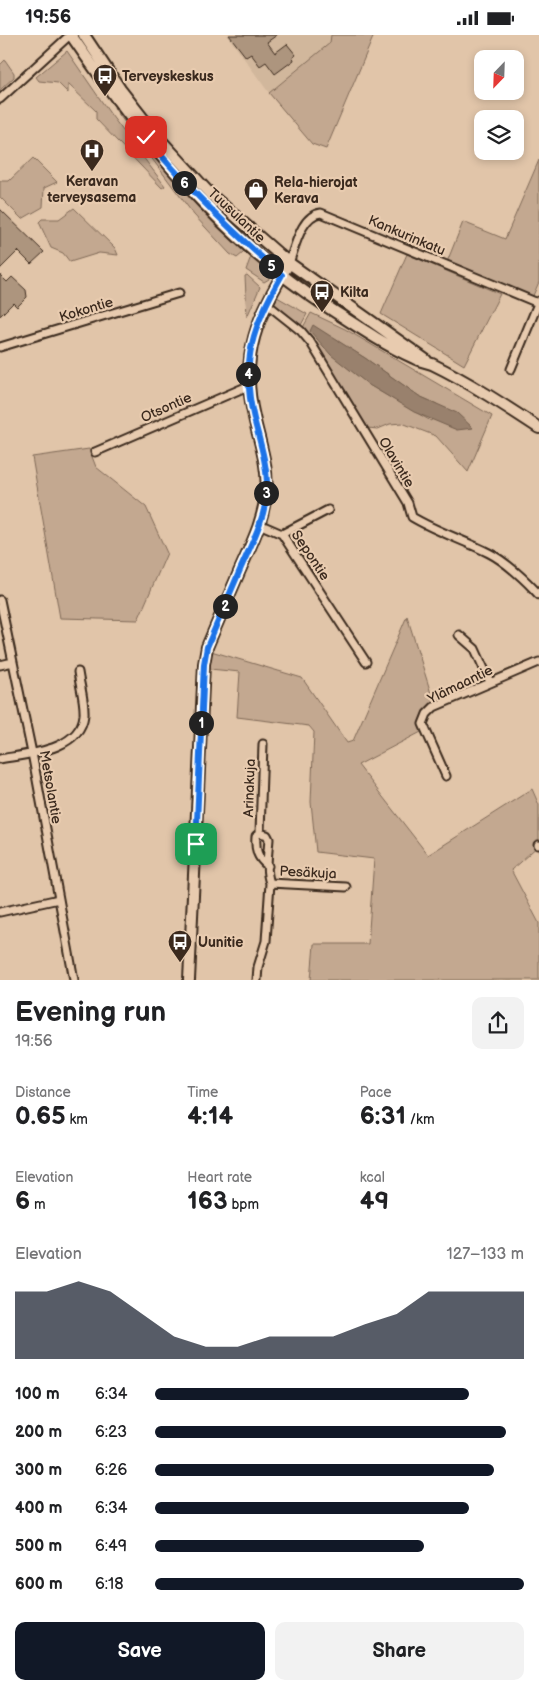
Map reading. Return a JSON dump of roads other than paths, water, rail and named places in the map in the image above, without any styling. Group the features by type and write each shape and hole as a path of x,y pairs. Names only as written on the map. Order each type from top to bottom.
{"main road":[{"name":"Tuusulantie","path":"70,35 106,87 176,175 211,212 282,275 325,306 414,359 430,364 501,403 539,428"},
{"name":"Tuusulantie","path":"84,35 120,89 156,135 227,210 289,263 376,326 418,353 430,364"},
{"path":"189,980 204,664 207,647 260,524 265,505 267,488 264,461 248,387 250,345 267,304 289,263"},
{"name":"Tuusulantie","path":"501,403 539,420"}],"street":[{"path":"0,99 70,35"},
{"name":"Kankurinkatu","path":"289,263 304,225 313,216 321,213 538,302"},
{"name":"Kokontie","path":"0,347 179,293"},
{"path":"511,369 538,302"},
{"name":"Olavintie","path":"267,304 301,331 311,343 408,503 412,517 430,528 491,554 531,585 539,595"},
{"name":"Otsontie","path":"95,452 248,387"},
{"path":"282,534 328,510"},
{"name":"Sepontie","path":"260,524 282,534 366,662"},
{"name":"Metsolantie","path":"0,600 32,753 74,980"},
{"path":"459,635 475,649 490,682"},
{"path":"0,665 13,662"},
{"name":"Ylämaantie","path":"446,777 423,724 427,713 434,707 539,662"},
{"path":"0,759 32,753 70,740 80,729 84,715 78,672"},
{"name":"Arinakuja","path":"260,833 263,744"},
{"name":"Pesäkuja","path":"257,980 258,967 266,941 270,883 267,876 268,866 269,839 267,835 260,833 256,836 255,848 262,862 268,866"},
{"name":"Pesäkuja","path":"270,883 346,887"},
{"path":"0,912 59,899"}],"place":[{"name":"Terveyskeskus","path":"105,97"},
{"name":"Keravan terveysasema","path":"92,172"},
{"name":"Rela-hierojat Kerava","path":"256,211"},
{"name":"Kilta","path":"322,313"},
{"name":"Uunitie","path":"180,963"}]}
